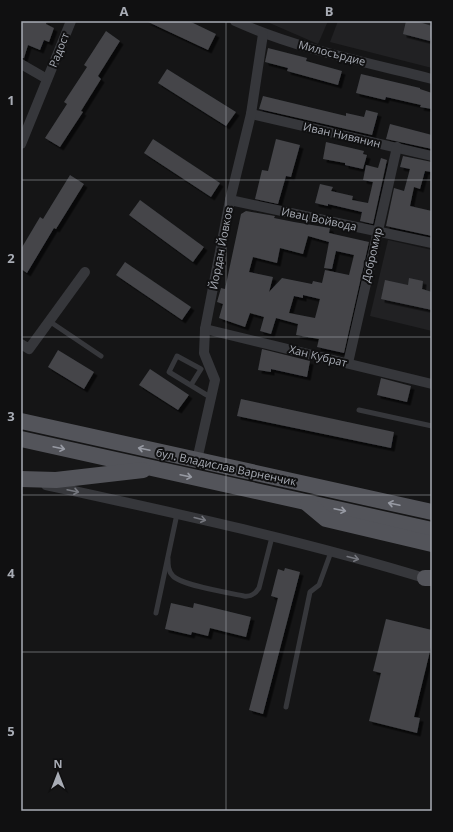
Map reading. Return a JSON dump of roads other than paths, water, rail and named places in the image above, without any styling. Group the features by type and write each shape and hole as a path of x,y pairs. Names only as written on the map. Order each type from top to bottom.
{"main road":[{"name":"бул. Владислав Варненчик","path":"21,422 432,512"},
{"name":"бул. Владислав Варненчик","path":"21,439 432,530"},
{"path":"21,479 56,480 154,469"},
{"path":"305,502 326,519 432,544"}],"street":[{"name":"Радост","path":"22,138 71,21"},
{"name":"Милосърдие","path":"235,21 263,34 316,50 432,79"},
{"name":"Йордан Йовков","path":"197,460 215,380 204,353 205,329 230,200 251,114 263,34"},
{"name":"Радост","path":"21,64 47,79"},
{"name":"Иван Нивянин","path":"251,114 432,156"},
{"name":"Добромир","path":"348,364 397,147"},
{"name":"Ивац Войвода","path":"230,200 432,243"},
{"path":"21,344 29,349 85,272"},
{"name":"Хан Кубрат","path":"205,329 432,384"},
{"path":"21,479 178,514 331,552 430,579"}],"lane":[{"path":"49,321 101,356"},
{"path":"191,385 200,369 177,356 169,372 210,397"},
{"path":"359,410 432,426"},
{"path":"156,613 178,514"},
{"path":"168,558 169,571 178,580 244,596 251,596 259,588 272,537"},
{"path":"286,707 310,592 319,585 331,552"}]}
